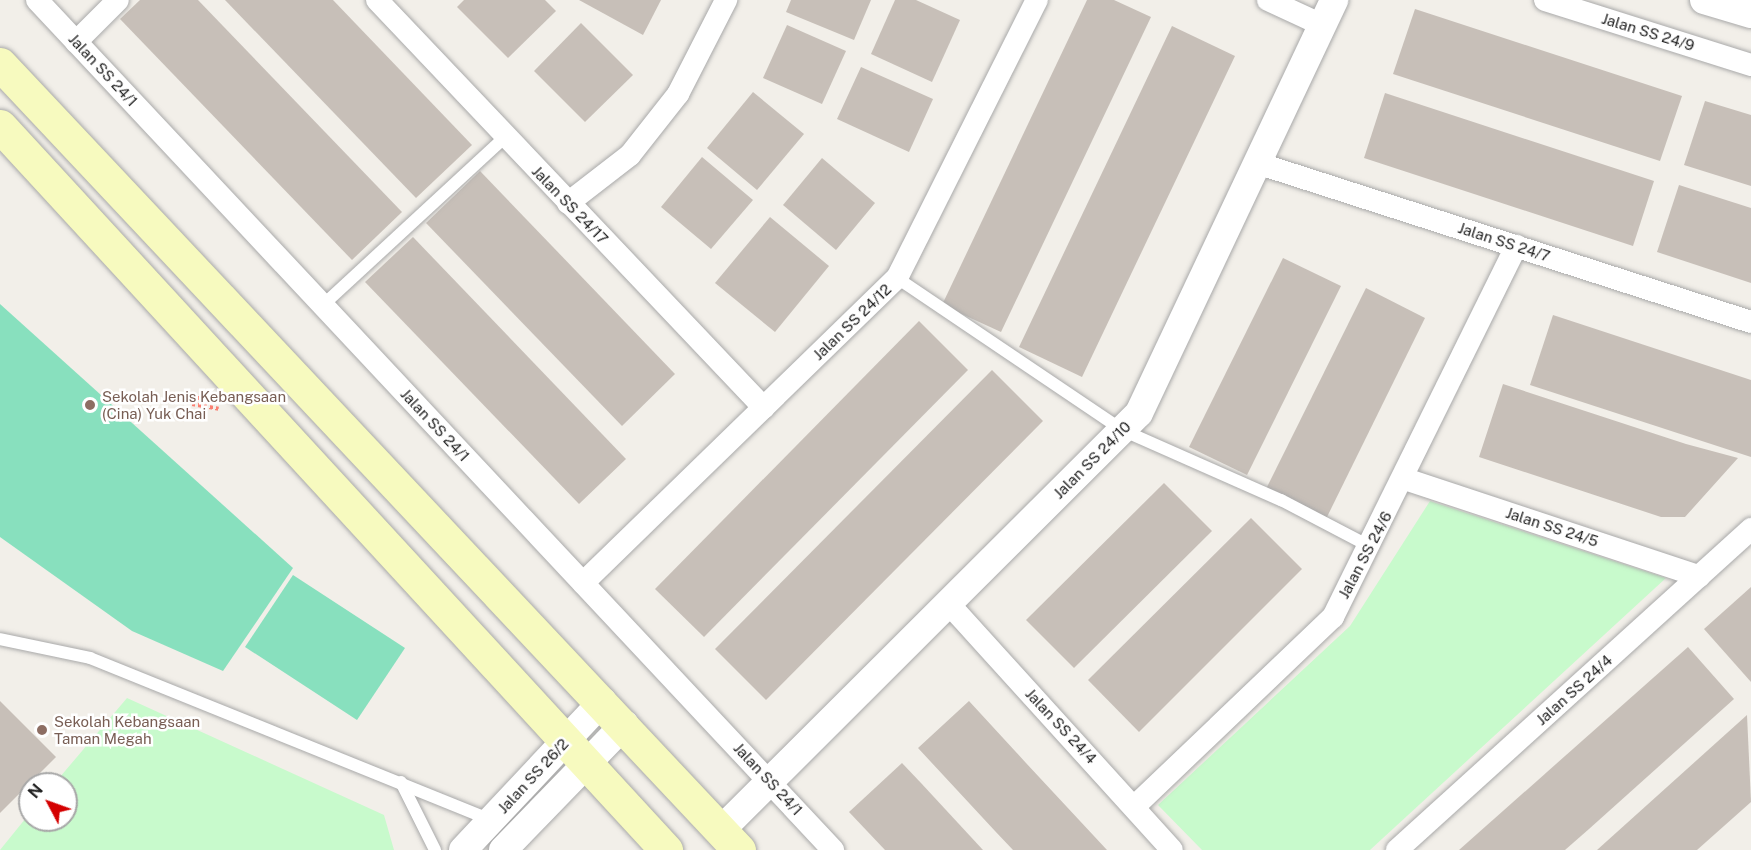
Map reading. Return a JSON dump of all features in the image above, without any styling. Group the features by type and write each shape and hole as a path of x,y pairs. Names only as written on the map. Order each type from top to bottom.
{"main road":[{"path":"0,64 614,713 730,840"},
{"path":"0,126 666,850"}],"street":[{"name":"Jalan SS 24/1","path":"37,0 583,583 771,780 833,850"},
{"path":"76,42 118,0"},
{"path":"568,203 630,155 678,93 726,0"},
{"name":"Jalan SS 24/12","path":"583,583 897,278 1037,0"},
{"path":"1268,0 1328,12"},
{"name":"Jalan SS 24/9","path":"1545,0 1751,65"},
{"path":"1704,0 1751,15"},
{"name":"Jalan SS 24/17","path":"382,2 568,203 764,408"},
{"name":"Jalan SS 24/10","path":"730,840 771,780 1139,413 1328,12"},
{"name":"Jalan SS 24/7","path":"1257,163 1751,322"},
{"name":"Jalan SS 24/6","path":"1135,806 1333,617 1406,478 1516,246"},
{"name":"Jalan SS 24/5","path":"1406,478 1699,576"},
{"name":"Jalan SS 24/4","path":"1397,850 1751,529"},
{"name":"Jalan SS 24/4","path":"948,603 1135,806 1172,850"},
{"name":"Jalan SS 26/2","path":"463,850 491,820 576,752 614,713"},
{"name":"Jalan SS 26/2","path":"503,850 576,752"}],"lane":[{"path":"323,305 506,137"},
{"path":"897,278 1122,430 1281,500 1369,546"},
{"path":"0,639 90,658 491,820"},
{"path":"401,782 435,850"}],"green space":[{"path":"0,304 293,568 223,671 132,631 0,537"},
{"path":"1430,501 1666,578 1370,850 1202,850 1158,805 1350,626"},
{"path":"293,575 405,648 357,720 245,647"},
{"path":"127,698 384,815 394,850 0,850 18,828 18,832 78,832 78,772 64,772"}],"building":[{"path":"140,0 198,0 402,212 352,260 120,19"},
{"path":"225,0 333,0 472,145 416,198"},
{"path":"464,0 545,0 556,11 508,58 457,7"},
{"path":"579,0 661,0 643,35"},
{"path":"791,0 871,0 854,40 786,12"},
{"path":"895,0 916,0 960,20 932,82 871,54"},
{"path":"1087,0 1114,0 1151,17 1001,332 942,305"},
{"path":"1415,9 1682,96 1660,161 1393,74"},
{"path":"581,23 633,75 585,122 534,71"},
{"path":"787,25 846,51 822,104 763,78"},
{"path":"1172,26 1235,56 1082,377 1019,347"},
{"path":"861,67 933,99 909,152 837,119"},
{"path":"753,92 804,134 757,190 707,148"},
{"path":"1385,93 1654,181 1633,246 1364,158"},
{"path":"1705,101 1751,115 1751,186 1684,165"},
{"path":"702,157 753,200 711,249 661,207"},
{"path":"822,158 875,203 836,250 783,205"},
{"path":"480,171 675,374 622,426 426,223"},
{"path":"1679,185 1751,208 1751,283 1657,252"},
{"path":"770,217 829,266 775,332 715,283"},
{"path":"413,237 626,459 579,504 365,282"},
{"path":"1283,258 1341,286 1247,475 1189,447"},
{"path":"1366,288 1425,318 1326,519 1266,489"},
{"path":"1553,315 1751,380 1751,457 1530,385"},
{"path":"919,321 968,370 704,637 655,589"},
{"path":"992,370 1043,421 766,700 715,649"},
{"path":"1503,384 1686,444 1738,458 1685,517 1661,517 1479,457"},
{"path":"1164,483 1212,531 1074,668 1026,620"},
{"path":"1251,518 1302,569 1139,732 1088,680"},
{"path":"1751,587 1751,682 1704,629"},
{"path":"1688,647 1734,699 1589,829 1565,850 1459,850"},
{"path":"0,701 56,757 41,772 18,772 18,795 0,813"},
{"path":"969,701 1107,850 1013,850 918,748"},
{"path":"1747,715 1751,802 1697,850 1597,850"},
{"path":"902,763 983,850 885,850 849,812"}],"place":[{"name":"Sekolah Jenis Kebangsaan (Cina) Yuk Chai","path":"90,405"},
{"name":"Sekolah Kebangsaan Taman Megah","path":"42,730"}]}
